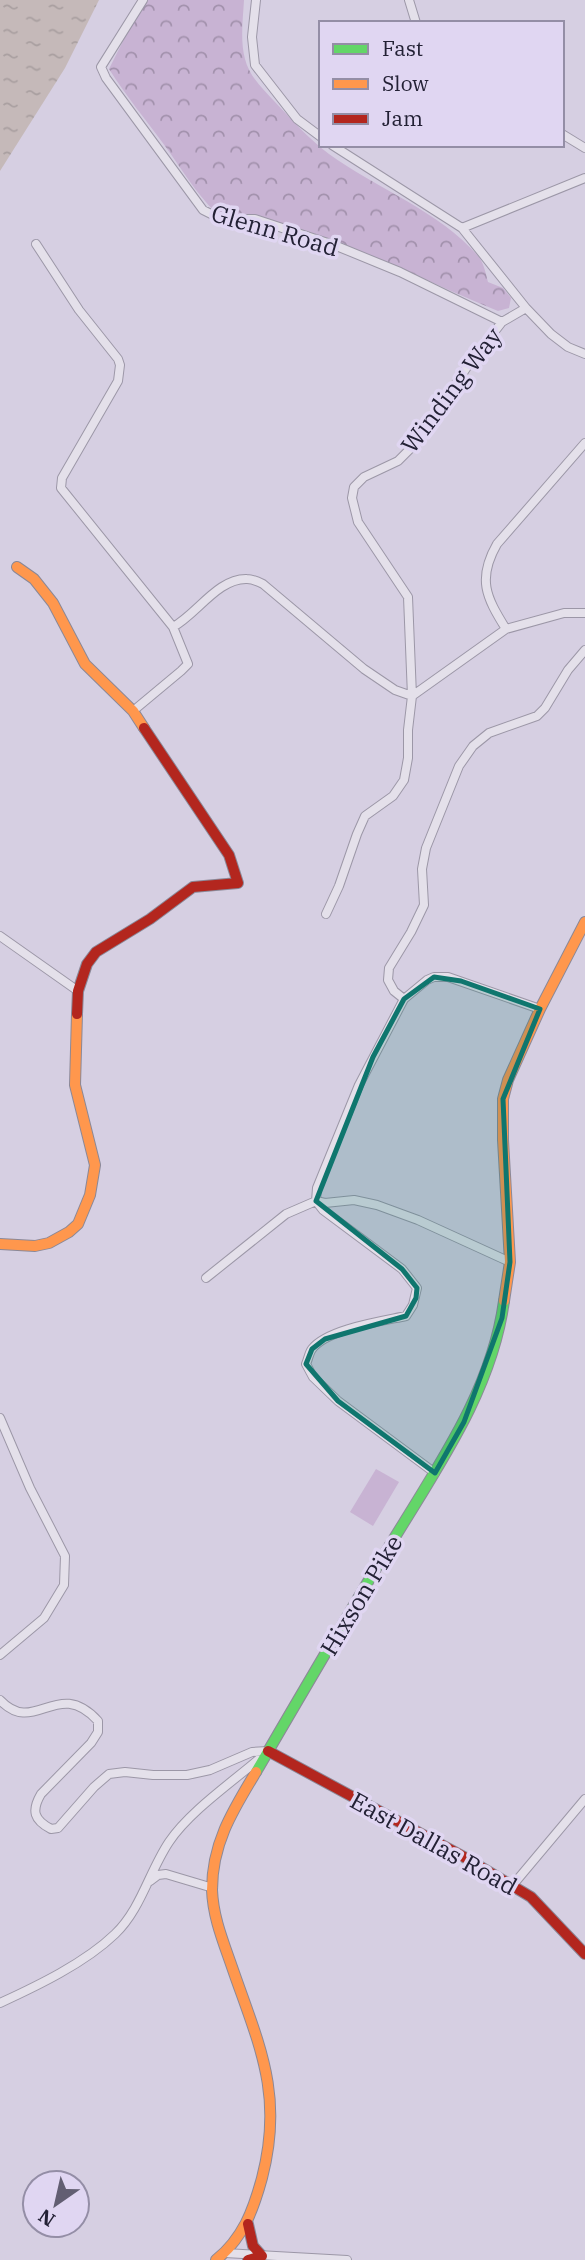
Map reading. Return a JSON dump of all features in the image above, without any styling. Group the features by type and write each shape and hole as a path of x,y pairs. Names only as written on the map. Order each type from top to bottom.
{"main road":[{"path":"0,1244 36,1246 49,1243 78,1224 90,1195 95,1165 75,1085 78,991 87,964 96,952 150,919 187,890 193,887 237,883 229,855 133,711 85,664 53,603 34,579 17,567"},
{"name":"Hixson Pike","path":"220,2257 248,2224 264,2174 271,2106 267,2070 214,1913 212,1871 216,1849 228,1818 467,1417 484,1377 502,1318 510,1262 503,1099 508,1080 540,1009 585,922"},
{"name":"East Dallas Road","path":"268,1751 531,1897 585,1954"},
{"path":"248,2224 253,2246 262,2256 248,2260"}],"street":[{"name":"Glenn Road","path":"143,0 101,67 106,78 203,210 220,219 254,219 334,245 400,272 502,323"},
{"path":"256,0 252,37 255,65 297,120 319,136"},
{"path":"409,0 415,21"},
{"path":"564,135 585,148"},
{"path":"335,147 462,228 526,308 551,334 568,347 585,354"},
{"path":"462,228 585,178"},
{"path":"36,244 79,310 120,365 118,381 62,478 61,488 173,627 188,664 133,711"},
{"name":"Winding Way","path":"412,696 408,597 358,522 352,498 354,487 364,477 398,461 416,443 469,364 502,323 526,308"},
{"path":"506,629 489,603 485,577 487,561 497,544 585,443"},
{"path":"173,627 184,621 217,591 233,581 248,579 263,584 364,669 395,690 412,696"},
{"path":"327,914 365,816 393,796 404,780 412,696 506,629 564,613 585,613"},
{"path":"404,999 394,991 388,980 389,968 424,905 422,869 426,848 459,766 474,746 489,733 537,716 545,709 568,670 585,650"},
{"path":"0,936 78,991"},
{"path":"435,1473 338,1401 313,1377 306,1364 312,1349 325,1339 350,1328 406,1316 413,1306 417,1289 402,1269 323,1210 316,1201 317,1188 359,1085 404,999 427,980 448,976 540,1009"},
{"path":"206,1278 286,1214 316,1201 325,1203 354,1200 377,1205 418,1220 510,1262"},
{"path":"0,1418 30,1488 65,1556 64,1585 44,1618 0,1655"},
{"path":"0,1700 8,1708 23,1714 61,1703 78,1704 98,1721 98,1732 91,1743 41,1794 35,1804 35,1814 39,1822 51,1829 58,1828 109,1774 125,1772 153,1776 187,1775 210,1770 252,1752 268,1751"},
{"path":"0,2003 57,1975 115,1934 128,1917 169,1841 187,1821 268,1751"},
{"path":"512,1886 585,1799"},
{"path":"148,1882 158,1875 166,1874 213,1888"},
{"path":"220,2257 347,2260"}],"highlighted area":[{"path":"434,977 461,981 540,1009 503,1099 510,1262 502,1318 464,1422 435,1473 338,1401 306,1364 312,1349 325,1339 406,1316 416,1298 417,1288 402,1269 316,1201 373,1057 404,999"}],"green space":[{"path":"148,0 244,0 243,52 250,71 261,87 319,147 427,214 464,241 481,260 488,282 503,288 511,298 509,308 498,311 324,237 252,217 215,212 109,69 130,27"},
{"path":"376,1469 399,1482 373,1526 350,1512"}],"water":[{"path":"0,0 99,0 65,68 0,171"}],"traffic: fast":[{"path":"256,1772 462,1424 488,1365 504,1301"}],"traffic: slow":[{"path":"17,567 34,579 53,603 85,664 133,711 144,728"},
{"path":"504,1301 510,1262 503,1099 508,1080 540,1009 585,922"},
{"path":"0,1244 35,1246 49,1243 78,1224 90,1195 95,1165 75,1085 77,1014"},
{"path":"216,2260 233,2243 251,2213 268,2148 270,2121 265,2070 219,1929 212,1890 216,1857 225,1828 256,1772"}],"traffic: jam":[{"path":"77,1014 78,991 87,964 96,952 150,919 193,887 238,883 229,855 144,728"},
{"path":"268,1751 464,1857 531,1897 585,1954"},
{"path":"248,2224 253,2246 262,2256 248,2260"}]}
